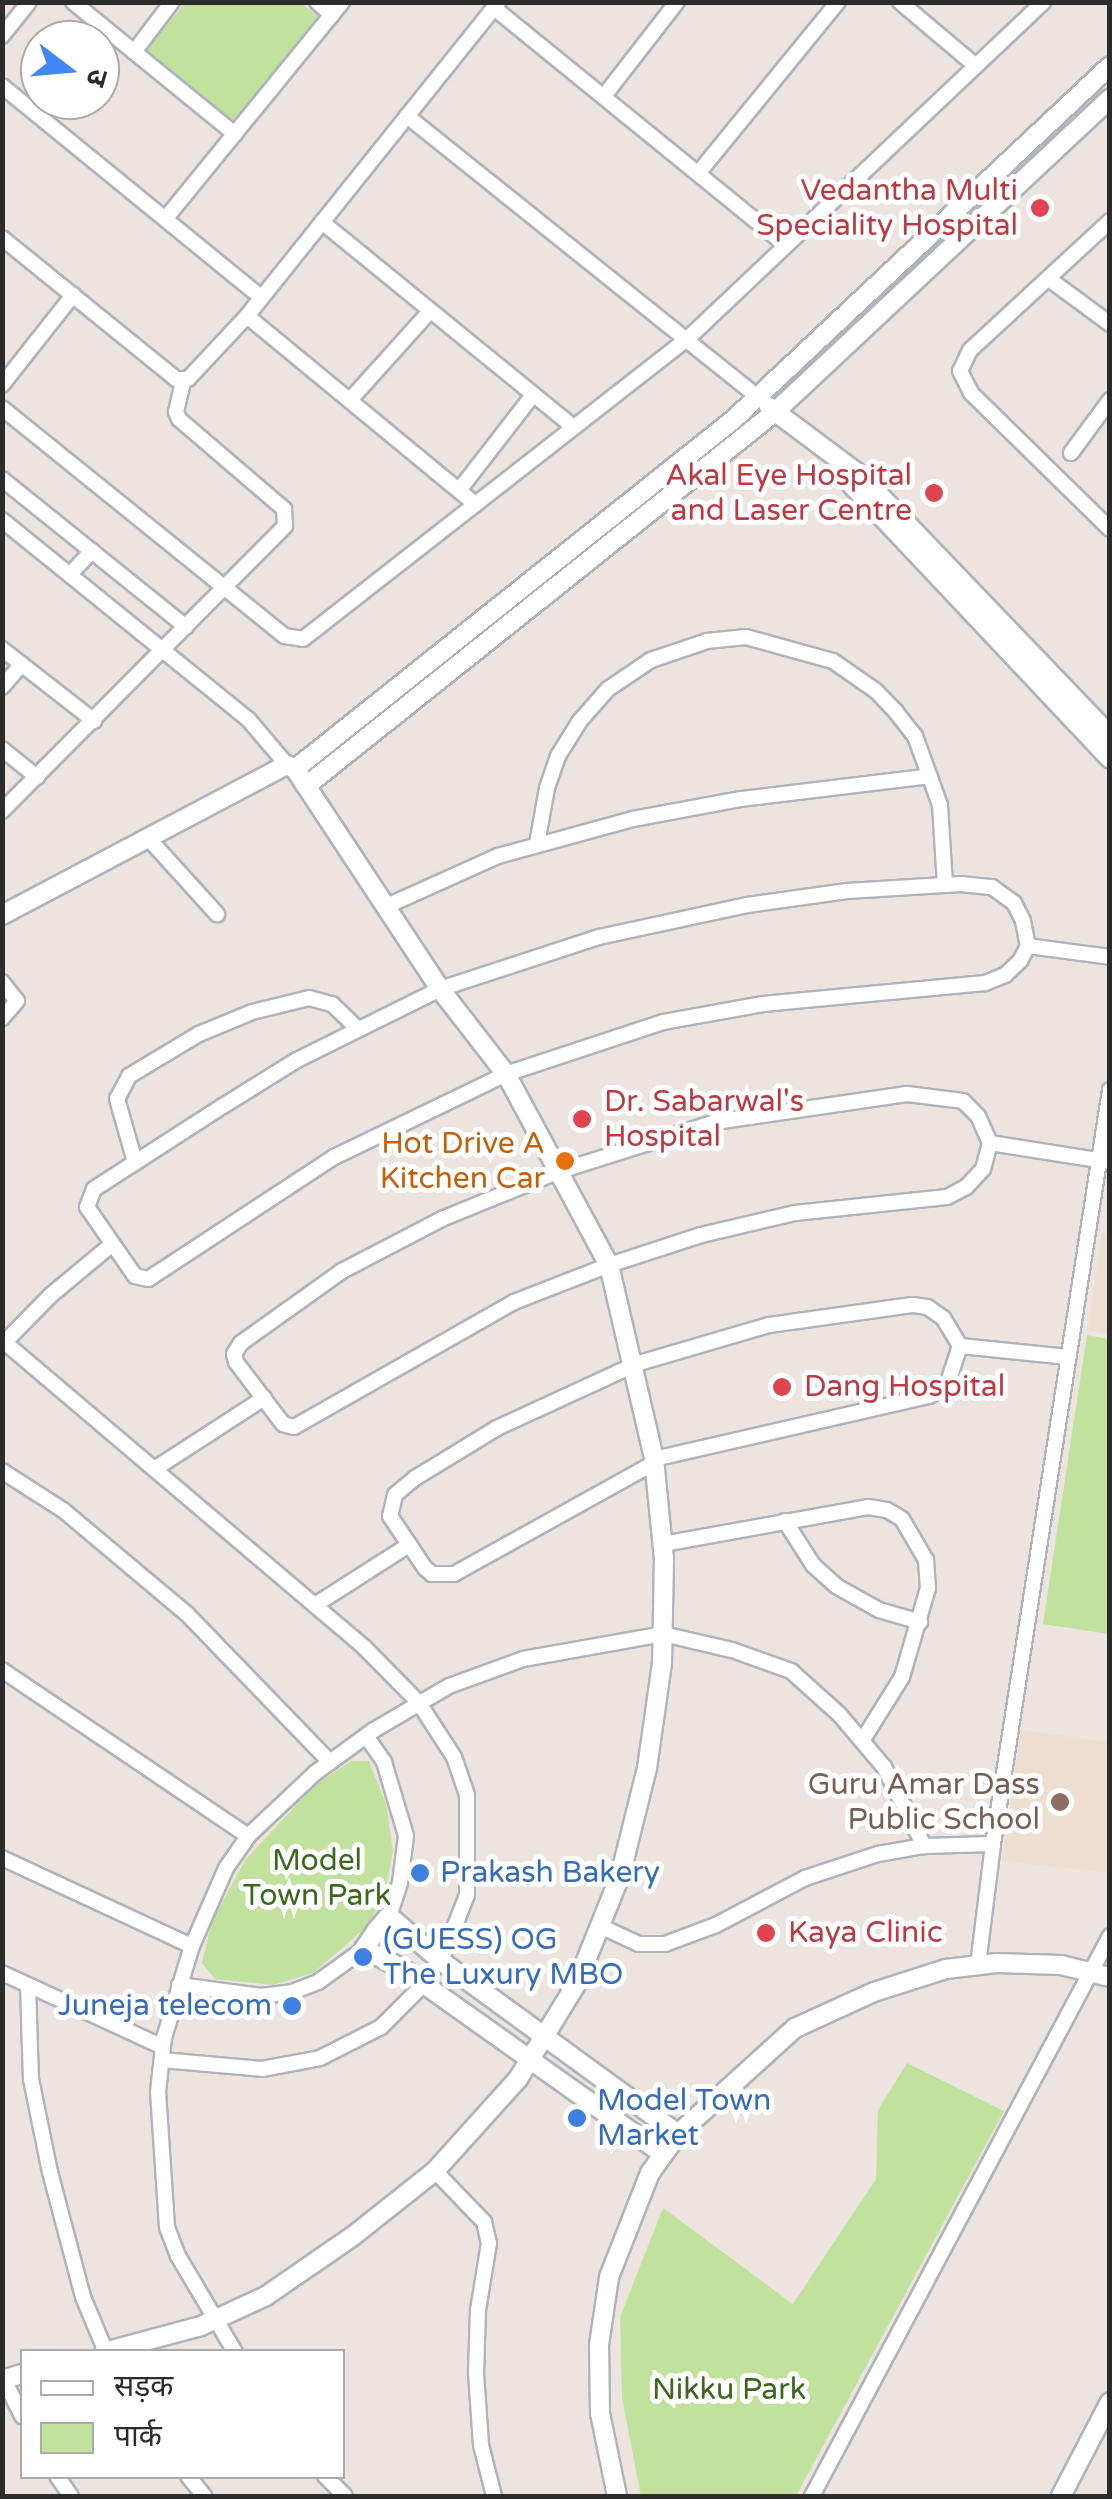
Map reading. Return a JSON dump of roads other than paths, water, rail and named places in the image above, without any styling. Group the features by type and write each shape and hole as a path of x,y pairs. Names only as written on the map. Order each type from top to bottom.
{"street":[{"path":"2,36 29,2"},
{"path":"73,2 235,134"},
{"path":"134,52 172,2"},
{"path":"166,218 337,9 317,2"},
{"path":"604,96 677,2"},
{"path":"700,171 838,2"},
{"path":"900,2 976,66"},
{"path":"2,408 285,636 303,639 685,341 1042,2"},
{"path":"2,811 285,526 288,513 180,419 176,412 183,382 262,298 497,5 786,245"},
{"path":"2,915 291,767 758,397 1110,66"},
{"path":"2,86 262,298"},
{"path":"306,786 775,412 1110,98"},
{"path":"407,116 685,341 860,476 1110,736"},
{"path":"322,222 572,426"},
{"path":"1106,519 971,393 960,371 970,350 1110,222"},
{"path":"2,238 183,382"},
{"path":"1050,278 1110,324"},
{"path":"2,385 73,295"},
{"path":"350,400 430,311"},
{"path":"247,316 474,503"},
{"path":"460,490 534,395"},
{"path":"1071,454 1110,400"},
{"path":"838,462 852,485 1110,759"},
{"path":"2,480 186,627"},
{"path":"2,520 248,720 291,767 388,905 440,989 506,1074 610,1266 636,1364 654,1461 663,1544 663,1634 647,1768 620,1876 547,2037 435,2171 353,2236 280,2286 215,2320 112,2349"},
{"path":"70,574 92,551"},
{"path":"537,844 547,788 579,722 608,690 651,660 707,641 746,636 832,662 876,691 896,712 915,736 940,806 945,885"},
{"path":"2,649 94,721"},
{"path":"2,687 22,664"},
{"path":"2,749 37,778"},
{"path":"388,905 456,871 537,844 633,819 741,800 930,776"},
{"path":"148,838 217,914"},
{"path":"945,885 992,887 1014,903 1028,946 1005,975 985,983 764,1004 663,1022 506,1074 334,1156 156,1277 135,1276 87,1208 89,1197 135,1162 297,1060 357,1028 440,989 599,936 747,905 945,885"},
{"path":"1028,946 1110,957"},
{"path":"2,982 17,1000 2,1018"},
{"path":"135,1162 117,1099 129,1076 199,1034 252,1012 309,998 332,1004 357,1028"},
{"path":"978,1966 992,1844 1068,1357 1104,1160 1110,1090"},
{"path":"907,1094 963,1101 978,1116 990,1142 982,1169 966,1187 947,1197 795,1213 701,1235 610,1266 514,1302 301,1426 282,1424 236,1362 234,1354 241,1343 342,1271 444,1218 560,1171 715,1122 907,1094"},
{"path":"990,1142 1104,1160"},
{"path":"111,1246 51,1294 3,1342 314,1604 419,1704 454,1757 467,1795 467,1895 441,1961"},
{"path":"912,1305 927,1307 943,1318 960,1346 947,1384 930,1396 654,1461 454,1574 432,1574 409,1545 390,1507 415,1478 497,1428 636,1364 769,1326 912,1305"},
{"path":"960,1346 1068,1357"},
{"path":"156,1468 264,1398"},
{"path":"2,1471 64,1510 187,1614 330,1762"},
{"path":"663,1544 868,1507 888,1510 902,1519 926,1560 928,1588 902,1676 862,1741"},
{"path":"785,1521 813,1565 836,1586 879,1610 920,1622"},
{"path":"314,1604 409,1545"},
{"path":"232,2349 178,2256 168,2228 160,2131 162,2054 179,1985 212,1894 248,1836 330,1762 449,1686 523,1659 663,1634 732,1650 791,1671 884,1767 924,1846"},
{"path":"2,1670 248,1836"},
{"path":"179,1985 260,1996 292,1992 318,1982 364,1949 388,1916 400,1883 406,1836 384,1762 366,1736"},
{"path":"600,1926 639,1944 665,1944 716,1926 805,1878 878,1854 924,1846 992,1844"},
{"path":"2,1858 192,1946"},
{"path":"388,1916 441,1961 678,2134"},
{"path":"812,2496 1102,1975 1110,1936"},
{"path":"364,1949 424,1984 663,2154"},
{"path":"618,2496 600,2414 599,2345 610,2277 627,2223 663,2154 678,2134 795,2028 874,1992 946,1969 978,1966 1061,1965 1102,1975"},
{"path":"2,1974 162,2054 262,2069 320,2058 382,2027 424,1984"},
{"path":"28,1985 31,2079 50,2172 84,2298 104,2349"},
{"path":"435,2171 484,2222 489,2243 478,2310 476,2373 482,2445 494,2496"},
{"path":"3,2378 20,2412"},
{"path":"1061,2496 1110,2402"}],"place":[{"name":"Vedantha Multi Speciality Hospital","path":"1040,208"},
{"name":"Akal Eye Hospital and Laser Centre","path":"934,493"},
{"name":"Dr. Sabarwal's Hospital","path":"582,1119"},
{"name":"Hot Drive A Kitchen Car","path":"565,1161"},
{"name":"Dang Hospital","path":"782,1387"},
{"name":"Guru Amar Dass Public School","path":"1060,1802"},
{"name":"Prakash Bakery","path":"420,1873"},
{"name":"Kaya Clinic","path":"766,1933"},
{"name":"(GUESS) OG The Luxury MBO","path":"363,1957"},
{"name":"Juneja telecom","path":"292,2006"},
{"name":"Model Town Market","path":"577,2118"}],"park label":[{"name":"Model Town Park","path":"317,1878"},
{"name":"Nikku Park","path":"729,2390"}]}
